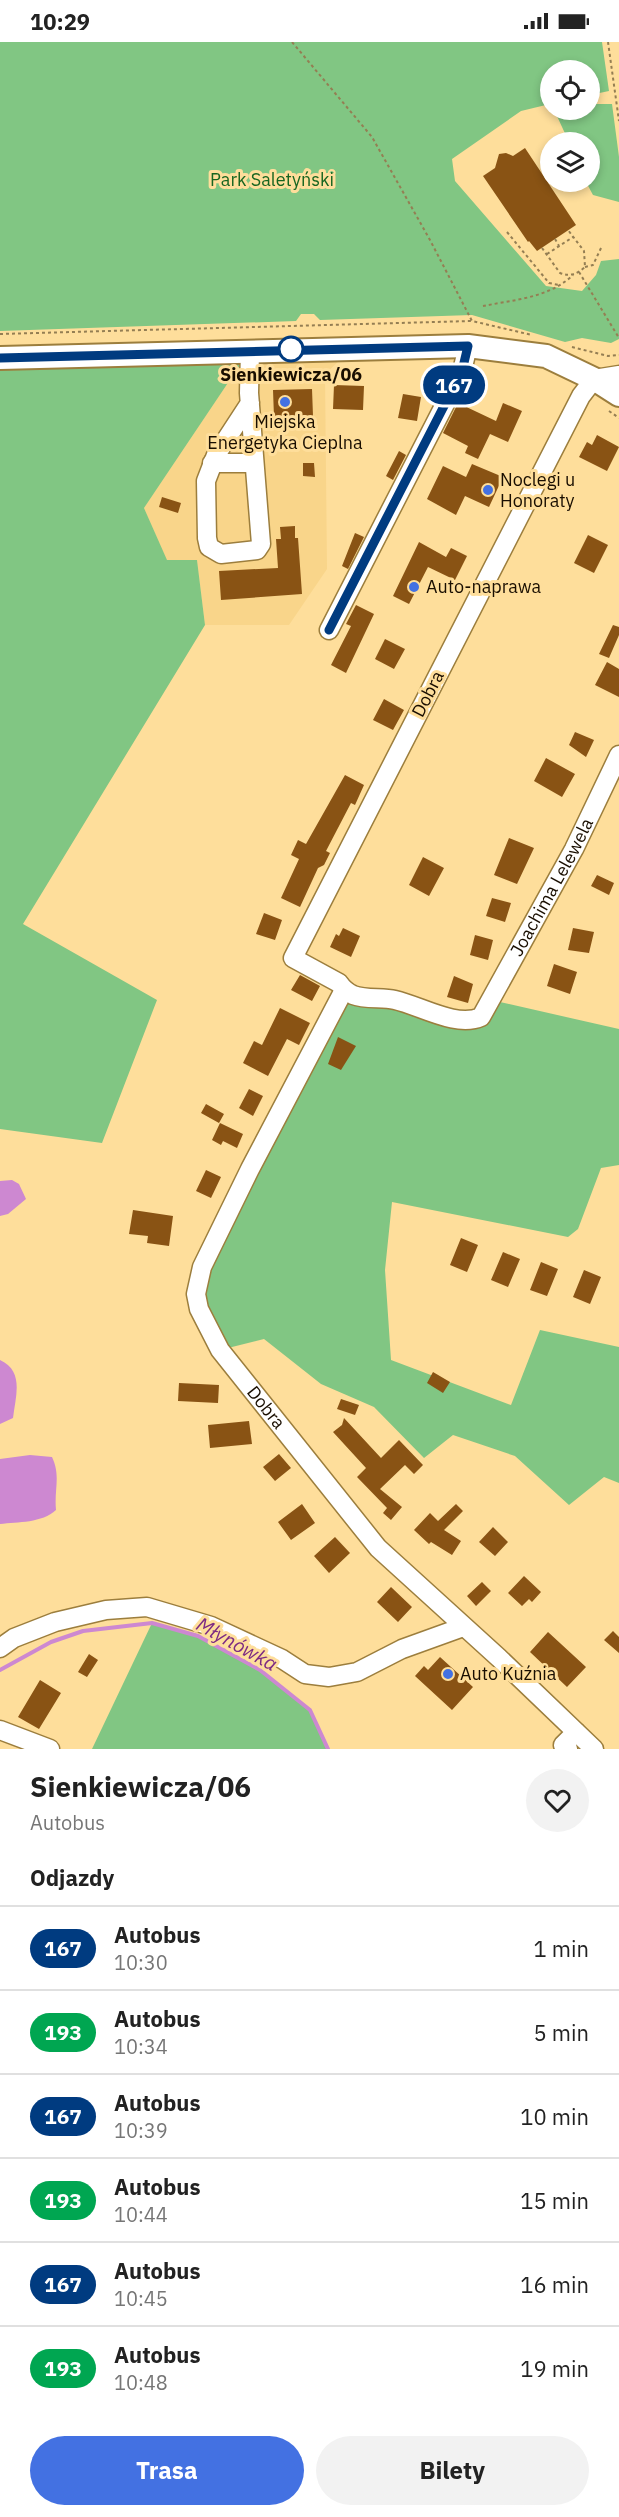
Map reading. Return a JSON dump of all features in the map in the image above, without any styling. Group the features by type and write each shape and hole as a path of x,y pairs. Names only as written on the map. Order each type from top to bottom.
{"main road":[{"path":"0,358 468,346 546,356 594,378 619,394"}],"street":[{"path":"329,630 462,371 468,346"},
{"path":"249,350 250,403 261,544 256,550 221,554 209,547 207,538 206,481 212,464 250,403"},
{"path":"594,378 619,375"},
{"name":"Dobra","path":"480,1017 471,1022 393,999 355,996 344,990 339,983 293,957 576,406 594,378"},
{"path":"212,464 254,463"},
{"name":"Joachima Lelewela","path":"480,1017 574,849 619,755"},
{"name":"Dobra","path":"344,990 249,1169 202,1267 196,1293 199,1309 220,1350 378,1548 594,1749"},
{"path":"0,1648 14,1638 55,1622 106,1610 147,1607 211,1626 282,1659 305,1674 328,1677 357,1671 402,1649 464,1627"},
{"path":"0,1730 50,1749"},
{"path":"568,1749 563,1745 576,1732"}],"path":[{"path":"292,42 372,137 472,321"},
{"path":"608,42 619,121"},
{"path":"568,230 586,256 585,267"},
{"path":"507,232 549,283 562,286"},
{"path":"546,254 573,237"},
{"path":"555,239 559,246"},
{"path":"483,306 529,298 562,286 573,275 593,265 602,246"},
{"path":"542,248 560,273 573,275"},
{"path":"579,272 619,338"},
{"path":"0,334 472,321 535,336"},
{"path":"612,326 619,328"},
{"path":"565,345 608,356 619,355"}],"shaded area":[{"path":"354,347 325,374 327,569 289,625 205,625 197,560 167,561 144,508 250,350"},
{"path":"12,1180 19,1184 26,1199 8,1214 0,1216 0,1181"},
{"path":"0,1360 13,1370 17,1392 13,1418 0,1424"},
{"path":"30,1455 52,1457 57,1477 56,1510 37,1520 0,1524 0,1459"}],"green space":[{"name":"Park Saletyński","path":"0,42 602,42 609,91 600,93 600,60 540,60 540,106 521,111 452,159 455,181 546,286 582,291 596,275 601,261 619,259 619,339 611,343 582,338 565,342 472,315 320,320 314,314 301,314 296,321 0,331"},
{"path":"600,104 612,104 619,157 619,202 593,195 591,192 600,192 600,132 564,132 559,120 600,120"},
{"path":"250,350 144,508 167,560 197,560 205,625 23,924 157,1000 102,1143 0,1129 0,358"},
{"path":"344,990 471,1021 491,1000 619,1029 619,1165 601,1168 578,1229 568,1237 392,1202 385,1270 391,1360 511,1405 540,1330 619,1347 619,1483 604,1477 569,1505 515,1456 453,1435 424,1458 374,1407 321,1384 264,1339 220,1350 203,1321 202,1267"},
{"path":"152,1623 198,1636 260,1670 310,1710 328,1749 92,1749"}],"building":[{"path":"525,148 540,171 540,192 554,192 576,225 537,251 528,242 483,176 495,168 499,154 506,153 513,156"},
{"path":"334,385 364,386 363,410 333,409"},
{"path":"312,389 313,416 274,417 273,390"},
{"path":"403,394 421,397 417,421 398,418"},
{"path":"458,403 496,421 503,403 522,411 508,442 490,434 478,459 465,453 468,446 443,433"},
{"path":"597,435 619,447 607,471 579,457 587,442 592,445"},
{"path":"399,451 406,455 393,480 386,476"},
{"path":"303,463 314,463 315,477 303,476"},
{"path":"472,464 503,477 489,507 465,496 456,515 427,499 443,466 466,477"},
{"path":"162,497 181,503 178,513 159,507"},
{"path":"295,526 302,594 221,600 219,571 278,568 276,539 281,539 280,527"},
{"path":"355,533 364,537 348,569 342,566"},
{"path":"588,535 608,545 594,573 574,563"},
{"path":"419,542 446,557 451,548 467,556 455,580 428,567 409,604 393,596"},
{"path":"356,605 374,614 346,673 331,665 351,626 346,624"},
{"path":"613,625 619,627 619,635 609,658 599,654"},
{"path":"385,639 405,649 394,669 375,659"},
{"path":"607,662 619,669 619,697 595,685"},
{"path":"384,699 404,710 393,730 373,720"},
{"path":"575,732 594,740 586,757 569,745"},
{"path":"546,758 575,774 562,797 534,781"},
{"path":"345,775 364,785 355,805 351,803 326,851 330,853 324,865 318,868 300,907 281,898 299,859 291,855 298,840 306,844"},
{"path":"509,838 534,848 517,884 494,875"},
{"path":"423,857 444,868 429,896 409,885"},
{"path":"597,875 614,883 609,895 591,886"},
{"path":"492,898 511,903 505,922 486,916"},
{"path":"264,913 282,920 275,940 256,934"},
{"path":"343,928 360,936 351,957 330,947 336,934 339,936"},
{"path":"573,928 594,932 589,953 568,950"},
{"path":"475,935 493,940 488,960 470,955"},
{"path":"554,964 577,972 570,994 547,986"},
{"path":"300,975 320,986 312,1001 291,990"},
{"path":"454,976 473,984 468,1003 447,997"},
{"path":"280,1008 310,1023 299,1045 287,1039 268,1076 243,1063 254,1041 262,1045"},
{"path":"338,1037 356,1046 341,1070 328,1064"},
{"path":"249,1089 263,1096 253,1116 239,1108"},
{"path":"206,1104 224,1114 219,1123 201,1113"},
{"path":"220,1123 243,1134 237,1148 223,1141 221,1145 212,1140"},
{"path":"206,1170 221,1177 211,1198 196,1191"},
{"path":"133,1210 173,1216 169,1246 147,1243 148,1236 129,1234"},
{"path":"461,1238 478,1245 467,1272 450,1265"},
{"path":"503,1252 520,1259 508,1287 491,1280"},
{"path":"541,1262 558,1269 547,1296 530,1290"},
{"path":"584,1270 601,1277 590,1304 573,1297"},
{"path":"433,1372 450,1382 443,1393 427,1383"},
{"path":"179,1383 219,1385 218,1403 178,1401"},
{"path":"341,1399 359,1405 355,1415 337,1409"},
{"path":"344,1418 381,1458 399,1440 423,1465 414,1474 405,1465 380,1489 402,1507 391,1520 383,1513 387,1508 357,1477 366,1468 333,1432 342,1425"},
{"path":"249,1421 252,1444 210,1448 208,1425"},
{"path":"279,1454 291,1468 275,1481 263,1467"},
{"path":"302,1504 315,1523 291,1540 278,1522"},
{"path":"456,1504 463,1511 444,1530 461,1541 452,1555 431,1542 429,1544 414,1530 430,1513 438,1521"},
{"path":"493,1527 508,1542 495,1556 479,1542"},
{"path":"335,1537 350,1553 329,1573 314,1556"},
{"path":"524,1576 541,1592 532,1602 529,1599 522,1606 508,1593"},
{"path":"482,1582 491,1591 476,1606 467,1596"},
{"path":"391,1587 412,1607 398,1622 377,1602"},
{"path":"613,1631 619,1637 619,1653 604,1640"},
{"path":"548,1632 586,1667 567,1687 530,1652"},
{"path":"89,1654 98,1660 87,1677 78,1672"},
{"path":"440,1657 473,1687 452,1710 415,1676 424,1666 428,1670"},
{"path":"40,1680 61,1693 39,1729 18,1717"}],"waterway":[{"name":"Młynówka","path":"0,1670 51,1642 83,1631 152,1623 198,1636 260,1670 310,1710 328,1749"}],"bus line":[{"name":"167","path":"0,358 354,347 468,346 462,371 329,630"}],"place":[{"name":"Sienkiewicza/06","path":"291,349"},
{"name":"Miejska Energetyka Cieplna","path":"285,402"},
{"name":"Noclegi u Honoraty","path":"488,490"},
{"name":"Auto-naprawa","path":"414,587"},
{"name":"Auto Kuźnia","path":"448,1674"}]}
